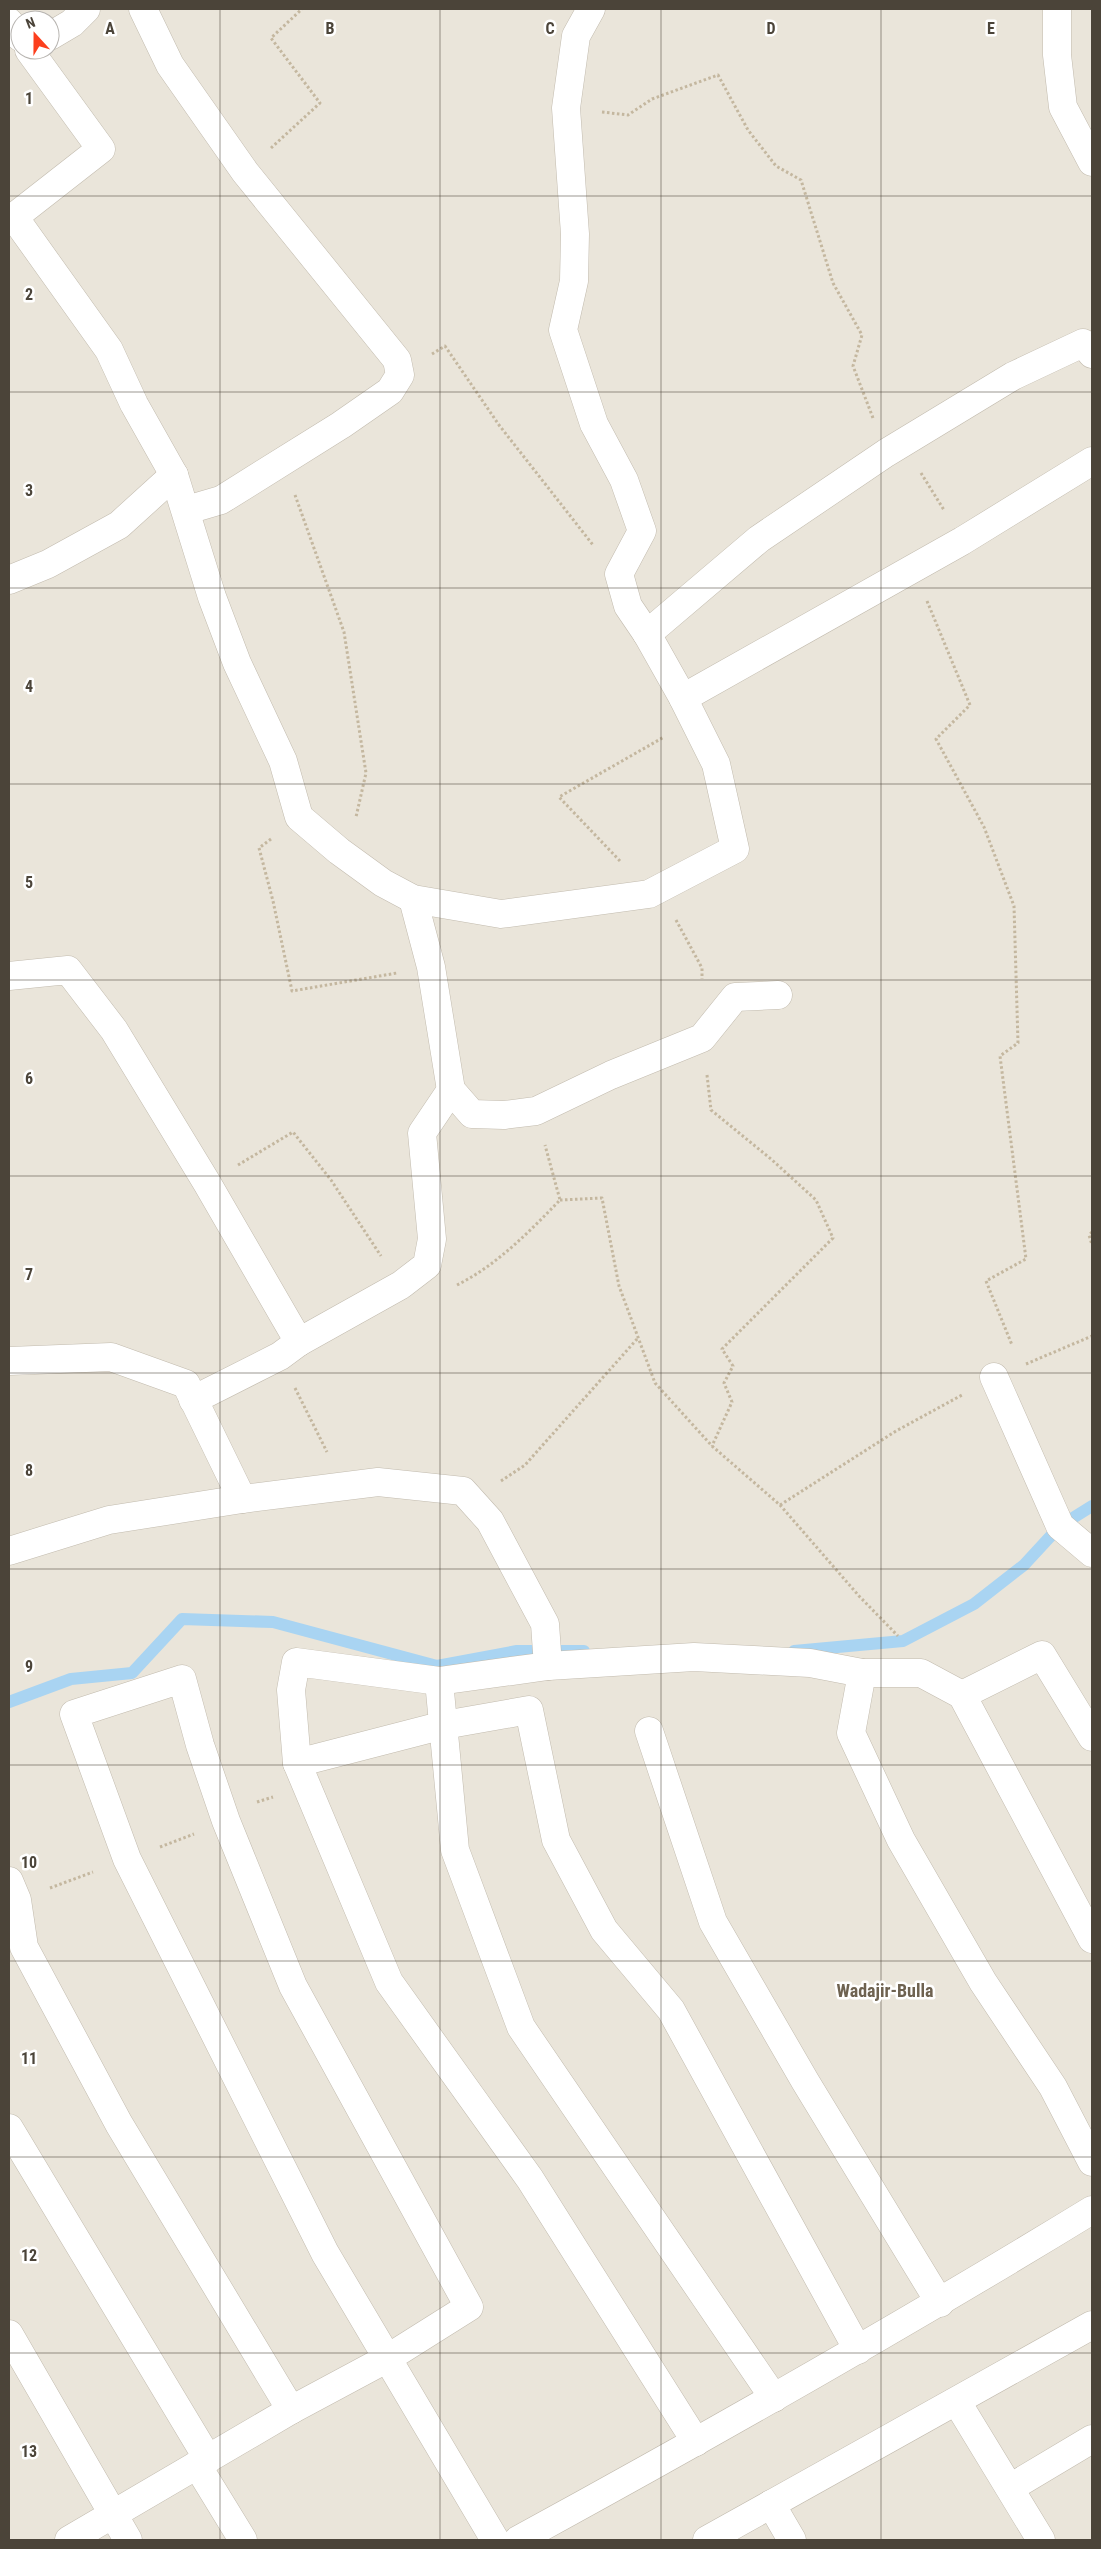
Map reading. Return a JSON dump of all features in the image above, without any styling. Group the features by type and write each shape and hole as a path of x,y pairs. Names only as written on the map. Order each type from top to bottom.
{"street":[{"path":"60,30 72,23 86,9"},
{"path":"143,9 170,65 246,172 397,360 400,375 390,391 283,461 221,500 187,510"},
{"path":"36,60 101,149 14,217 109,350 134,404 174,475 187,510 215,605 237,663 283,761 300,817 339,851 383,884 413,899 500,914 649,894 736,849 716,764 683,698 647,634 628,606 619,574 642,530 624,480 594,424 563,330 574,281 575,234 566,108 576,36 591,9"},
{"path":"1057,9 1057,55 1062,107 1092,162"},
{"path":"647,634 759,539 886,452 1013,376 1083,343 1092,354"},
{"path":"683,698 962,541 1092,461"},
{"path":"9,580 48,564 119,525 174,475"},
{"path":"413,899 432,967 451,1090 472,1114 504,1115 536,1111 611,1075 702,1038 735,998 778,995"},
{"path":"9,976 68,970 114,1030 207,1183 289,1349"},
{"path":"194,1400 289,1349 400,1285 427,1265 432,1239 422,1133 451,1090"},
{"path":"9,1361 112,1357 186,1384 242,1499"},
{"path":"994,1377 1060,1526 1092,1553"},
{"path":"9,1551 110,1520 242,1499 378,1482 462,1491 490,1520 545,1624 548,1666"},
{"path":"962,1695 1042,1655 1092,1737"},
{"path":"696,2442 530,2179 389,1982 297,1763 291,1690 296,1662 439,1681 548,1666 694,1657 810,1663 862,1673 921,1673 962,1695 1092,1939"},
{"path":"862,1673 851,1734 901,1840 982,1982 1053,2087 1090,2151"},
{"path":"69,2540 291,2410 388,2358 469,2307 293,1986 226,1821 200,1746 182,1679 74,1714 127,1860 325,2253 388,2358 495,2540"},
{"path":"439,1681 455,1850 521,2026 774,2398"},
{"path":"297,1763 444,1724 528,1710 556,1840 604,1930 671,2010 858,2350"},
{"path":"649,1731 714,1922 811,2089 940,2303"},
{"path":"9,1881 17,1900 24,1947 119,2124 291,2410"},
{"path":"9,2128 203,2462 243,2540"},
{"path":"518,2540 696,2442 940,2303 1092,2210"},
{"path":"707,2540 1092,2326"},
{"path":"9,2334 128,2540"},
{"path":"957,2402 1042,2540"},
{"path":"1010,2488 1092,2439"},
{"path":"771,2504 792,2540"}],"path":[{"path":"246,172 320,103 271,38 302,9"},
{"path":"566,108 628,115 652,99 718,75 748,130 776,166 801,180 834,283 862,335 853,366 886,452 909,452 962,541"},
{"path":"400,375 445,346 499,424 601,555 619,574"},
{"path":"283,461 344,632 364,756 366,773 358,812 339,851"},
{"path":"913,569 970,705 936,739 984,827 1014,906 1018,1043 1000,1056 1026,1259 986,1281 1020,1366"},
{"path":"300,817 259,848 273,901 292,991 432,967"},
{"path":"536,1111 560,1200"},
{"path":"207,1183 294,1132 331,1180 400,1285"},
{"path":"427,1265 444,1292 469,1279 519,1242 560,1200 602,1198 619,1286 655,1383 712,1446 780,1505 859,1596 903,1641 921,1673"},
{"path":"1092,1232 1089,1235 1092,1245"},
{"path":"780,1505 896,1431 994,1377 1092,1336"},
{"path":"472,1501 525,1465 639,1338"},
{"path":"289,1349 343,1487"}],"shaded area":[{"path":"9,9 1092,9 1092,2540 9,2540"}],"waterway":[{"path":"794,1651 903,1641 974,1604 1024,1565 1060,1526 1092,1506"},
{"path":"9,1702 71,1679 132,1673 182,1619 273,1622 437,1666 517,1651 584,1651"}],"district":[{"name":"Wadajir-Bulla","path":"885,1991"}]}
